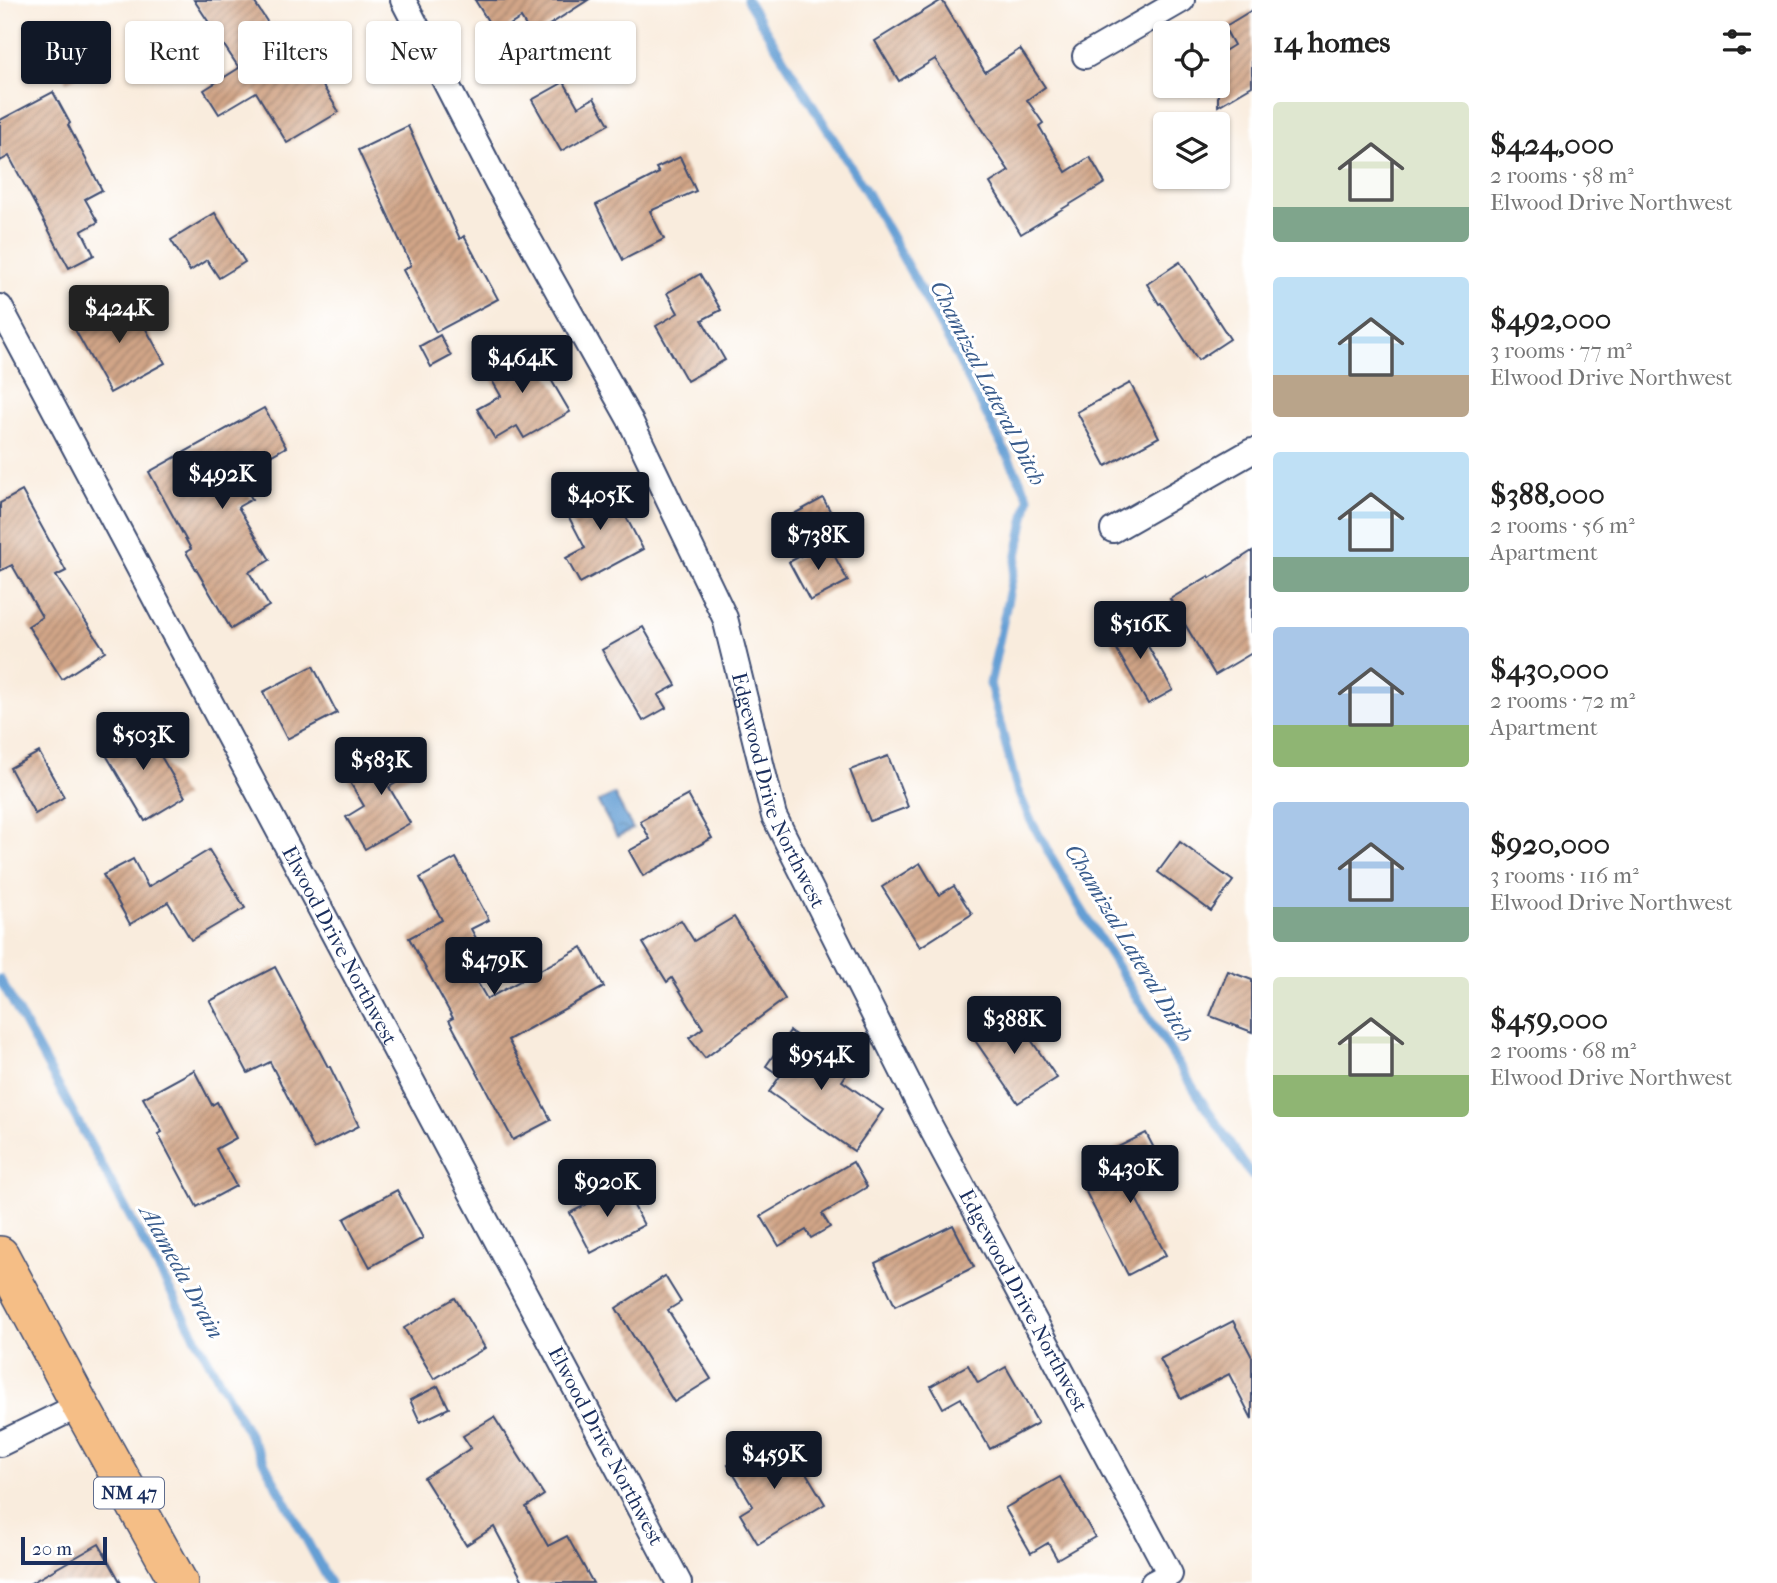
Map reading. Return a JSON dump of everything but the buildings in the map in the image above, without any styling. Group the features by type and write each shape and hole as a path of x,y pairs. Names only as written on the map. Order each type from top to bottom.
{"main road":[{"name":"NM 47","path":"0,1255 179,1583"}],"street":[{"name":"Edgewood Drive Northwest","path":"403,0 498,184 630,420 724,618 774,816 1161,1578"},
{"path":"1085,56 1182,0"},
{"name":"Elwood Drive Northwest","path":"0,307 679,1583"},
{"path":"1113,530 1252,451"},
{"path":"0,1444 80,1405"}],"water":[{"path":"614,794 633,829 617,837 598,802"}],"waterway":[{"name":"Chamizal Lateral Ditch","path":"747,0 867,193 950,343 1029,498 990,684 1017,789 1031,821 1077,902 1199,1097 1252,1176"},
{"name":"Alameda Drain","path":"0,979 330,1583"}]}
